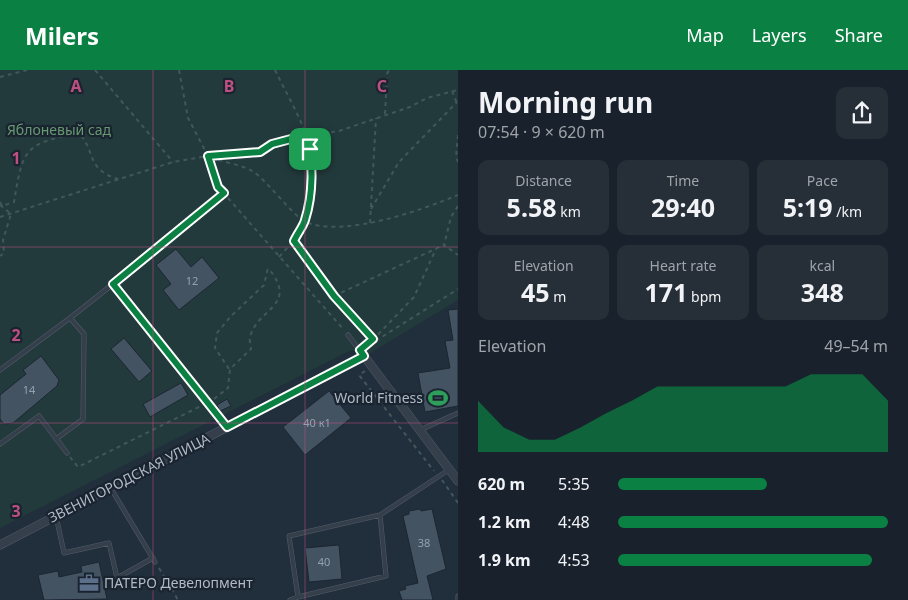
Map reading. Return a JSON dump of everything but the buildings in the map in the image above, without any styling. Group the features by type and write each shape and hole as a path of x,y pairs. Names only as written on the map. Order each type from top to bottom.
{"street":[{"name":"ЗВЕНИГОРОДСКАЯ УЛИЦА","path":"0,545 227,427 362,353"},
{"path":"362,353 458,480"}],"lane":[{"path":"0,370 70,318 224,193"},
{"path":"113,284 227,427"},
{"path":"56,439 83,419 84,334 70,318"},
{"path":"348,335 362,353"},
{"path":"420,430 458,413"},
{"path":"0,444 38,416 67,453"},
{"path":"298,598 290,536 380,515 450,469"},
{"path":"56,516 64,553 109,543 117,578 154,560 110,487"},
{"path":"290,600 386,576 380,515"}],"path":[{"path":"0,77 26,70"},
{"path":"95,70 173,162"},
{"path":"179,70 188,118 208,156 218,187 348,335"},
{"path":"275,70 306,135 310,149 311,166 305,222 294,241 280,257"},
{"path":"385,114 387,74 389,70"},
{"path":"0,217 173,162 208,156 260,152 272,144 306,135 339,131 458,90"},
{"path":"452,91 458,106"},
{"path":"371,209 400,162 456,102"},
{"path":"370,223 376,117"},
{"path":"1,204 14,202 19,172 27,152 45,140 79,133 87,141 92,161 108,177 121,180"},
{"path":"458,135 456,157 458,162"},
{"path":"208,156 253,172 305,222 330,228 370,223 430,206 458,195"},
{"path":"1,204 11,214"},
{"path":"444,245 451,217 458,206"},
{"path":"0,256 4,252 3,240 11,214"},
{"path":"294,241 334,296 374,340"},
{"path":"334,296 444,245"},
{"path":"444,245 458,256"},
{"path":"362,353 414,297 436,248"},
{"path":"230,369 215,348 217,333 231,316 264,285 268,268"},
{"path":"374,340 458,289"},
{"path":"359,375 458,503"},
{"path":"154,560 178,600"}],"green space":[{"name":"Яблоневый сад","path":"0,70 458,70 458,300 367,355 351,350 0,528"}],"place":[{"name":"World Fitness","path":"438,398"},
{"name":"ПАТЕРО Девелопмент","path":"89,583"}],"route":[{"path":"306,135 310,149 310,184 305,222 294,241 334,296 373,339 360,350 364,356 227,427 113,284 224,193 218,187 208,156 260,152 272,144 306,135"}]}
